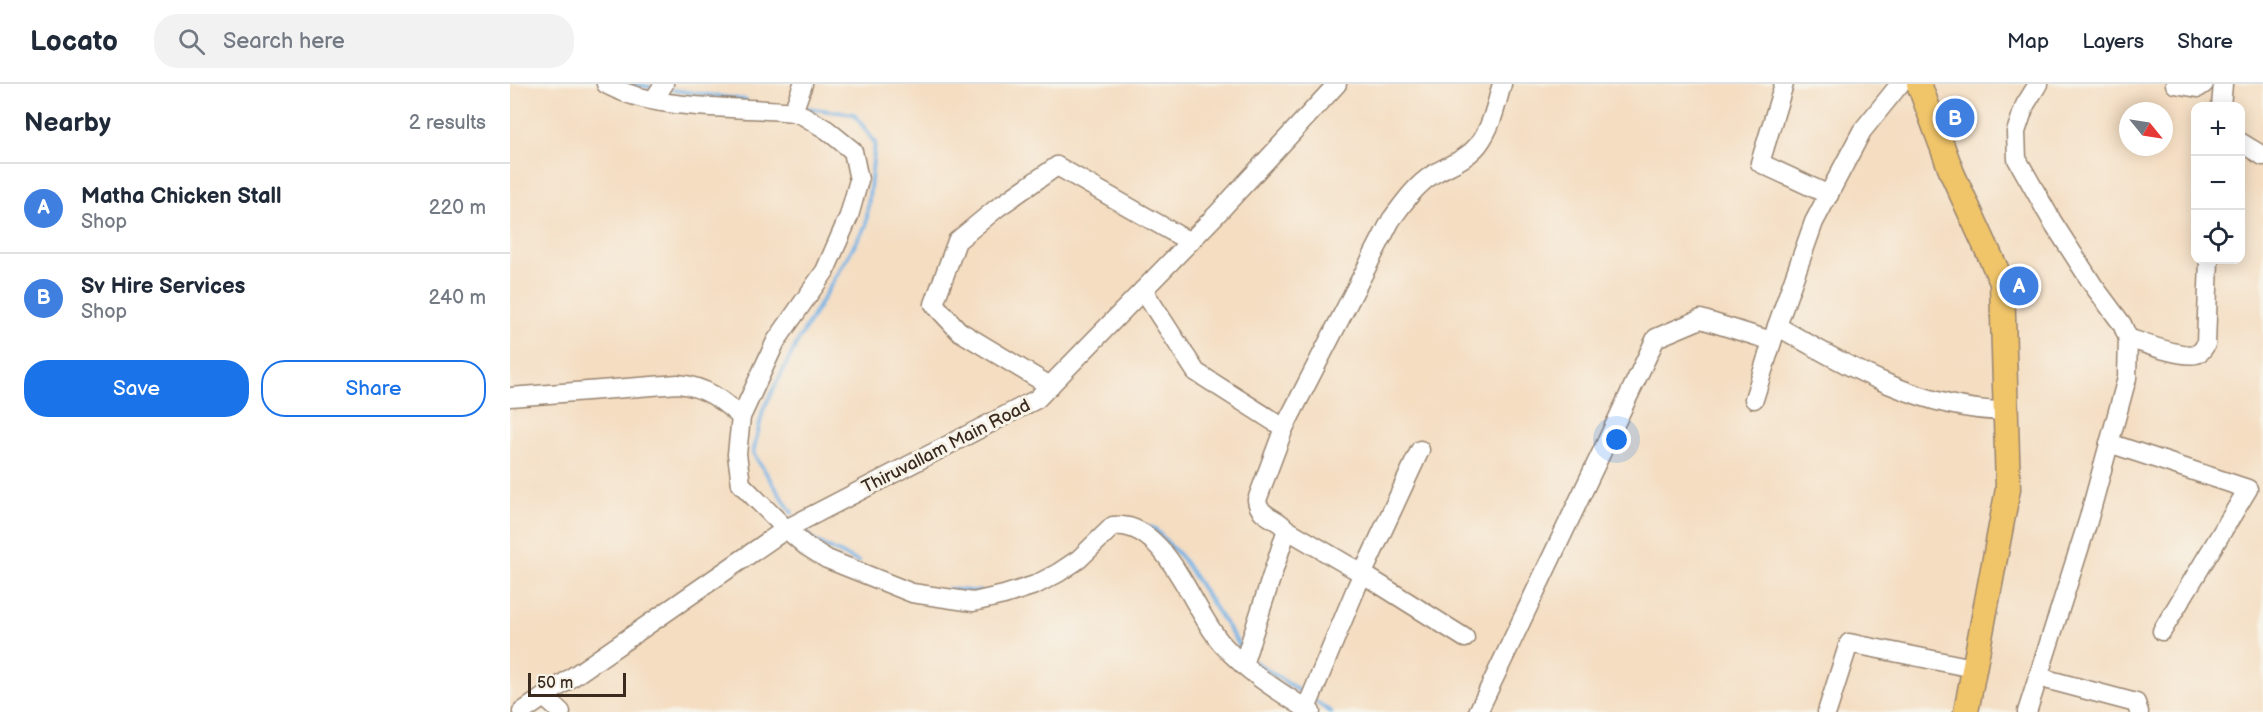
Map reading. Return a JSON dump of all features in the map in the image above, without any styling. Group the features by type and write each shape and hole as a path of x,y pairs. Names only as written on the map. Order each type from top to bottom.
{"main road":[{"path":"1918,84 1952,173 2002,282 2008,489 1966,712"}],"street":[{"path":"606,84 635,96 659,92 684,105 793,112 827,130 853,151 859,180 849,216 825,271 776,341 741,417 737,454 741,484 786,529 806,546 827,559 912,593 973,602 1035,585 1058,573 1079,559 1113,526 1120,525 1145,533 1163,551 1221,644 1243,665 1308,711 1363,574 1420,450"},
{"path":"793,112 803,84"},
{"name":"Thiruvallam Main Road","path":"522,712 786,529 1037,399 1190,242 1337,84"},
{"path":"1465,638 1286,529 1282,524 1262,513 1257,501 1284,428 1391,220 1412,193 1432,175 1456,164 1478,145 1493,118 1502,84"},
{"path":"1784,84 1760,163 1829,195"},
{"path":"1754,399 1814,222 1862,131 1900,84"},
{"path":"2027,712 2088,521 2127,378 2128,339 2122,324 2093,285 2052,221 2017,159 2016,132 2025,105 2038,84"},
{"path":"2175,84 2198,88 2204,84"},
{"path":"2221,102 2223,84"},
{"path":"2245,145 2263,156"},
{"path":"1050,386 959,331 934,304 957,241 997,208 1058,166 1190,242"},
{"path":"2128,339 2192,355 2204,350 2209,264"},
{"path":"1143,290 1196,372 1284,428"},
{"path":"1478,712 1656,338 1701,319 1775,333 1884,383 1971,408 2005,411"},
{"path":"510,397 643,386 692,386 720,398 741,417"},
{"path":"2109,443 2248,489 2162,631"},
{"path":"1243,665 1286,529"},
{"path":"1827,712 1849,643 1974,668"},
{"path":"2038,677 2136,703 2139,712"},
{"path":"544,697 561,712"}],"waterway":[{"path":"633,84 650,87"},
{"path":"673,90 746,100"},
{"path":"792,513 753,453 763,410 797,343 866,225 875,143 854,114 806,108"},
{"path":"1146,526 1155,529 1182,558 1242,649"},
{"path":"806,531 814,541 859,562"},
{"path":"948,589 982,592"},
{"path":"1255,662 1307,696"},
{"path":"1316,702 1331,712"}],"place":[{"name":"Sv Hire Services","path":"1955,118"},
{"name":"Matha Chicken Stall","path":"2019,286"}]}
